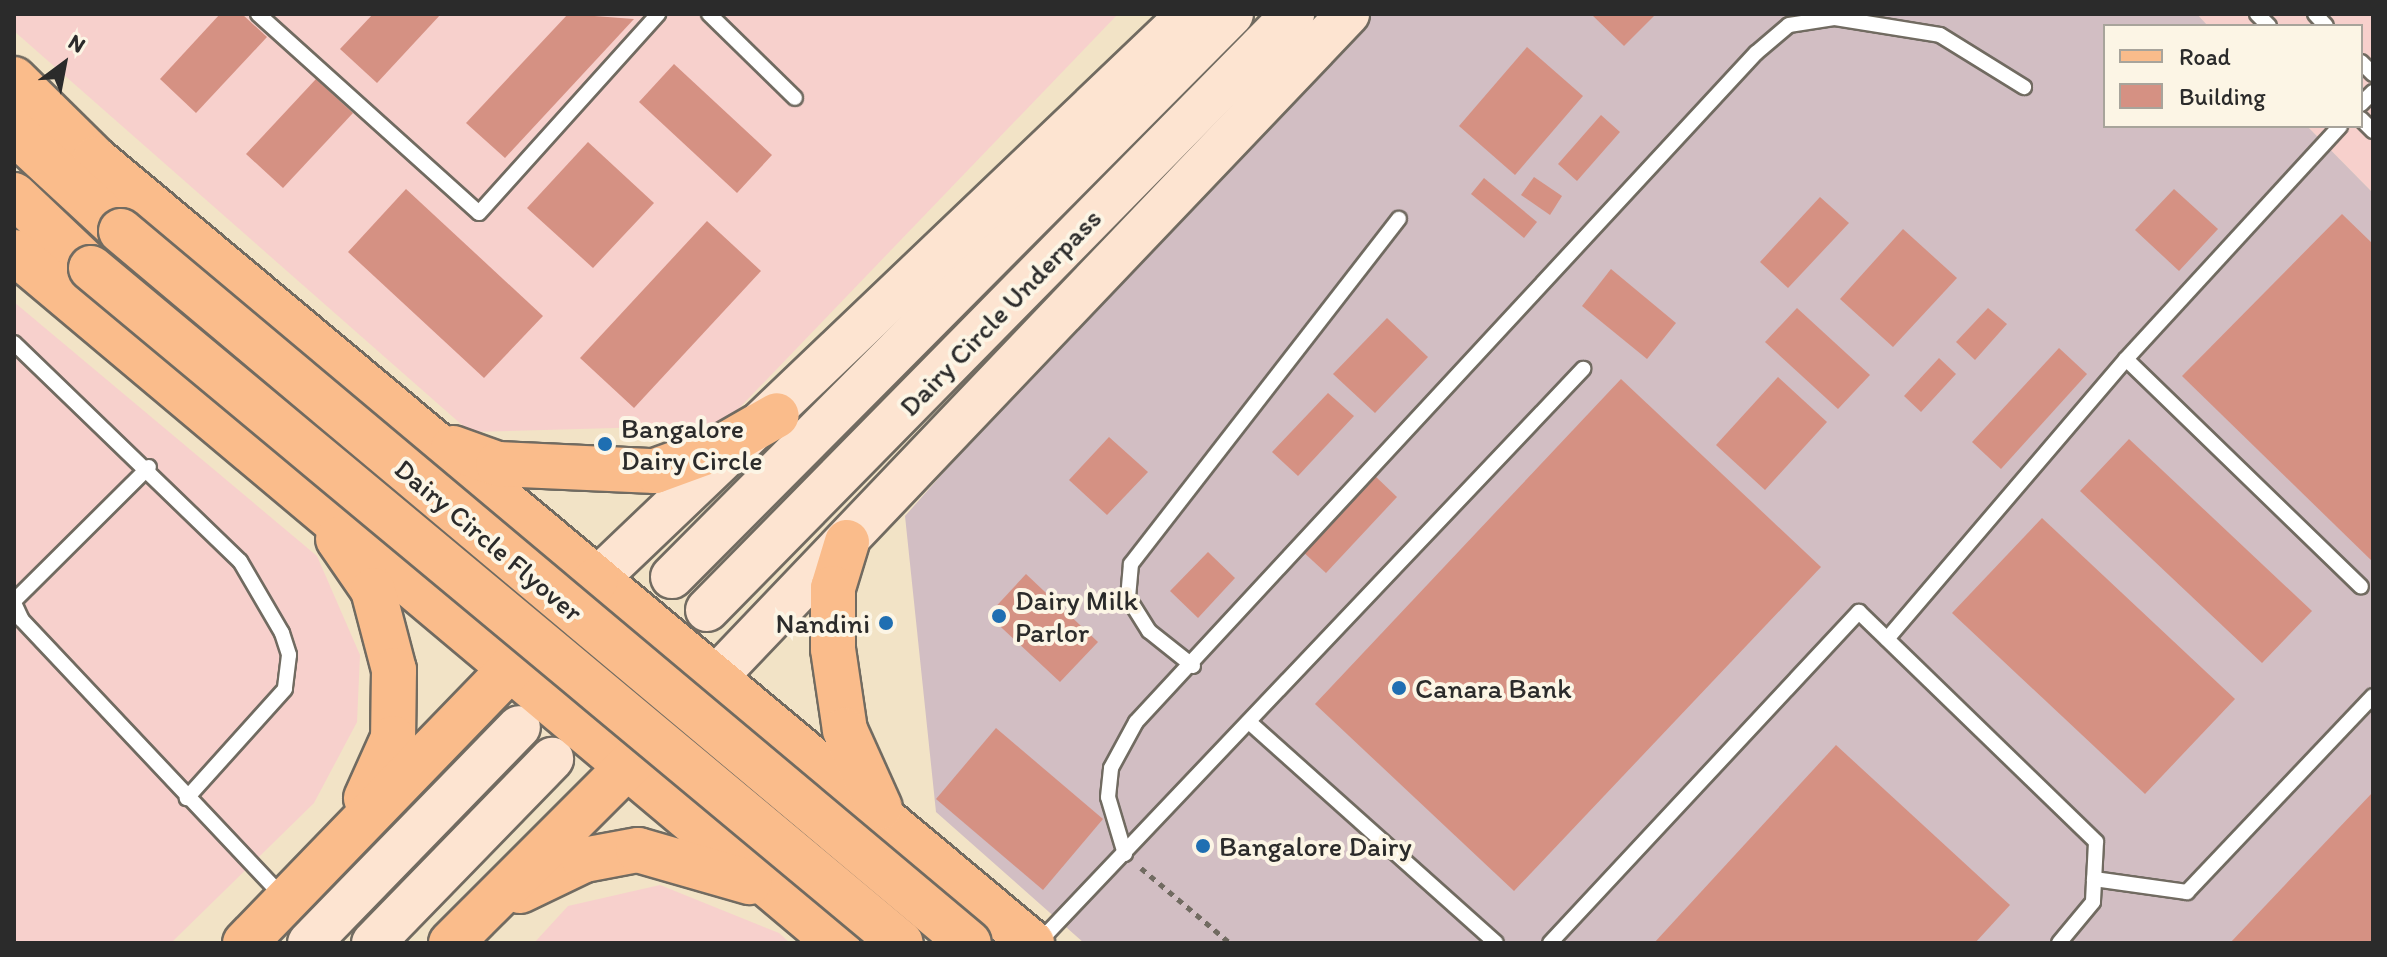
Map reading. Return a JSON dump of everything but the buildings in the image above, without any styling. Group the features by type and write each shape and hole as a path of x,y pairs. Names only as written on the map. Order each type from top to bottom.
{"main road":[{"path":"245,943 510,662 777,415 1189,14"},
{"name":"Dairy Circle Underpass","path":"672,577 1232,14"},
{"name":"Dairy Circle Underpass","path":"707,610 1293,14"},
{"path":"451,943 629,767 847,542 1348,14"},
{"path":"14,79 95,159 598,578 892,829 1032,943"},
{"name":"Dairy Circle Flyover","path":"14,132 121,231 969,943"},
{"name":"Dairy Circle Flyover","path":"14,195 91,268 901,943"},
{"path":"14,252 510,662 837,943"},
{"path":"429,436 498,464 655,471 721,447 777,415"},
{"path":"304,491 373,590 394,670 393,738 338,845"},
{"path":"847,542 830,618 845,730 892,829"},
{"path":"309,943 519,727"},
{"path":"373,943 552,759"},
{"path":"490,905 584,860 638,850 721,869 788,899"}],"lane":[{"path":"258,14 479,213 658,14"},
{"path":"709,14 795,98"},
{"path":"1125,854 1108,797 1111,768 1136,722 1193,666 1789,25 1835,18 1940,35 2024,87"},
{"path":"1887,639 2126,359 2338,128"},
{"path":"1193,666 1149,631 1128,598 1131,564 1399,219"},
{"path":"14,343 149,467 240,561 271,607 289,655 278,700 187,798"},
{"path":"2126,359 2361,587"},
{"path":"1038,943 1583,369"},
{"path":"149,467 14,602 22,620 286,900"},
{"path":"1550,943 1859,612 2096,842 2093,902 2059,943"},
{"path":"2094,879 2187,892 2373,696"},
{"path":"1249,722 1496,943"}],"path":[{"path":"1125,854 1230,943"}],"shaded area":[{"path":"14,14 1118,14 723,425 470,432 14,31"},
{"path":"1351,14 2197,14 2206,24 2103,24 2103,128 2309,128 2373,193 2373,943 1084,943 936,812 905,516"},
{"path":"2197,14 2373,14 2373,193 2309,128 2363,128 2363,24 2206,24"},
{"path":"14,302 317,556 360,655 357,722 314,803 171,943 14,943"},
{"path":"660,885 779,933 790,943 534,943 568,906"}],"place":[{"name":"Bangalore Dairy Circle","path":"605,444"},
{"name":"Dairy Milk Parlor","path":"999,616"},
{"name":"Nandini","path":"886,623"},
{"name":"Canara Bank","path":"1399,688"},
{"name":"Bangalore Dairy","path":"1203,846"}]}
